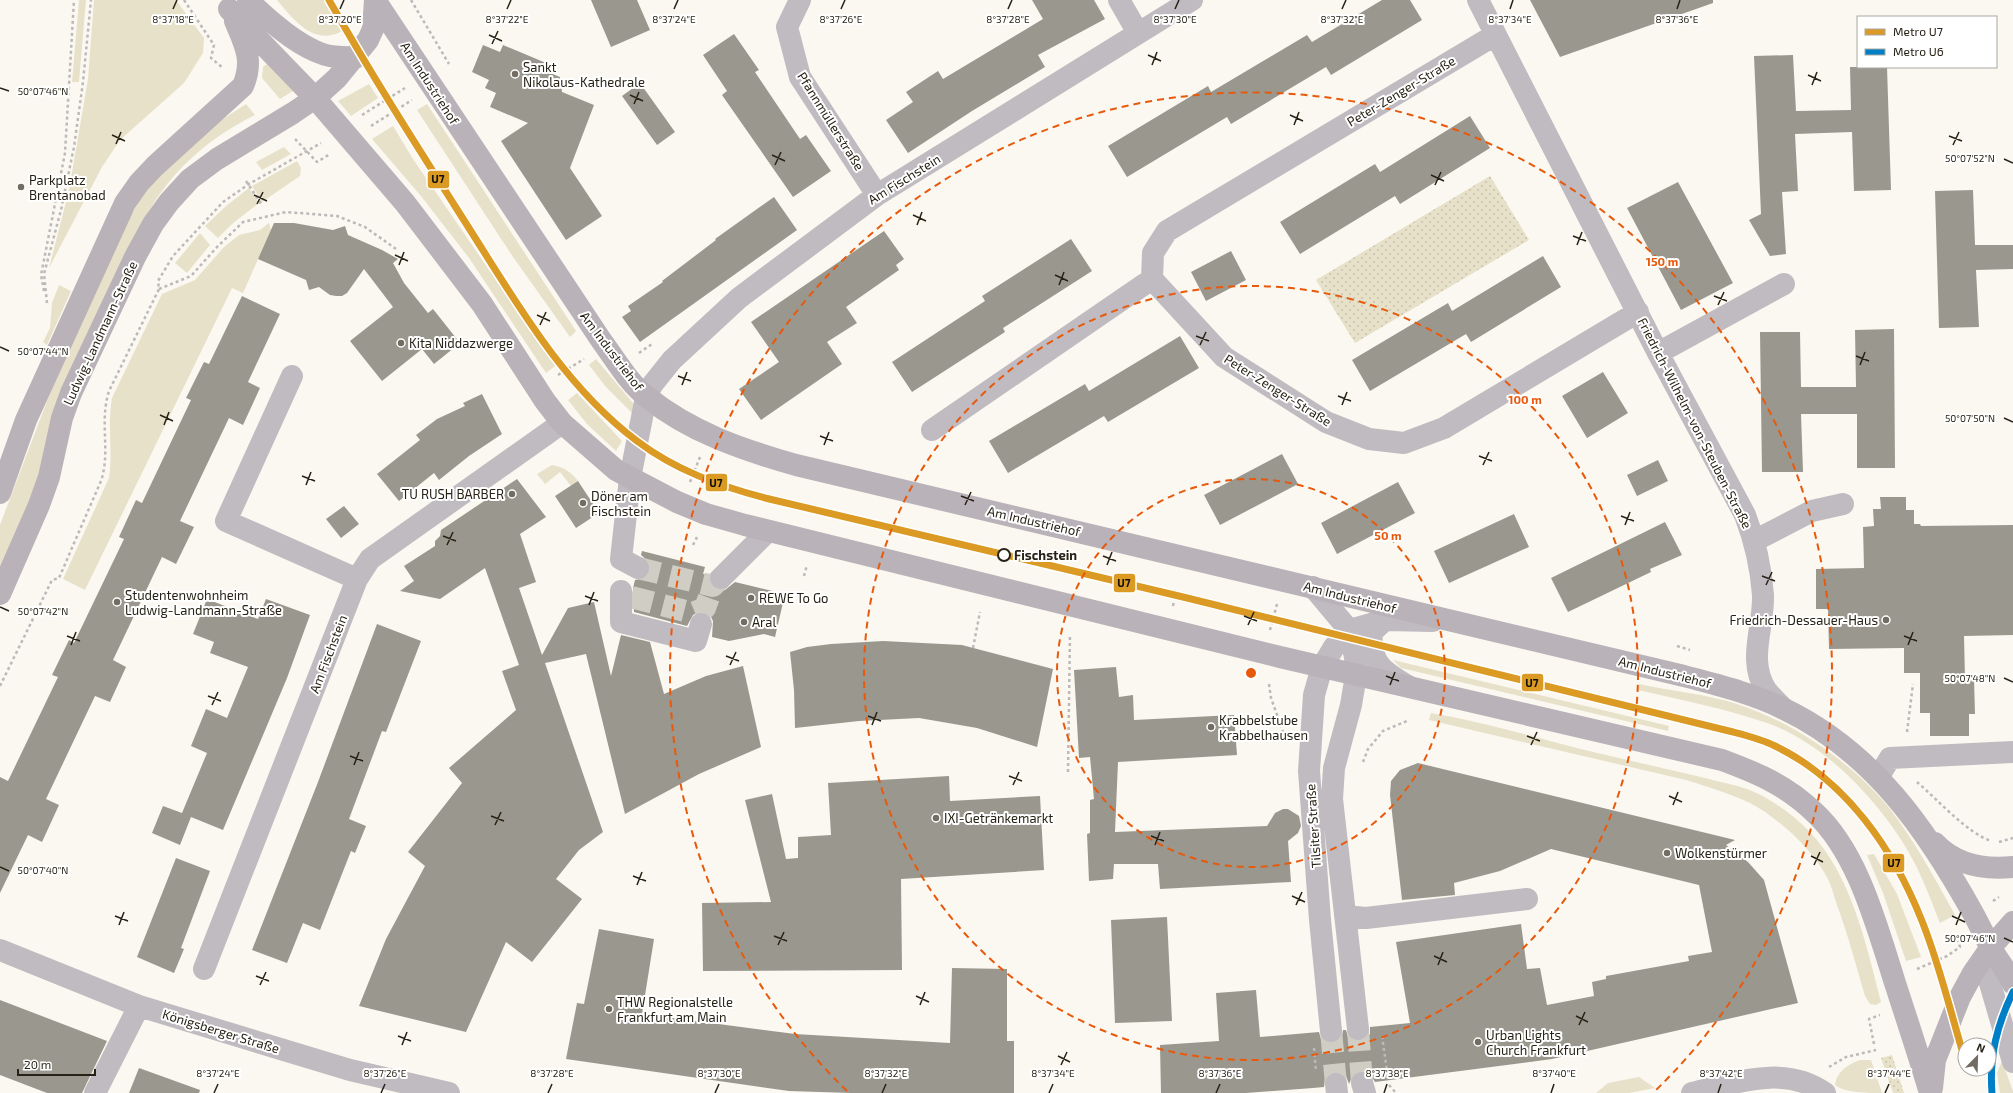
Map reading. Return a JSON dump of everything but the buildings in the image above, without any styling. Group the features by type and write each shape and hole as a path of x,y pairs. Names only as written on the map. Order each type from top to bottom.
{"main road":[{"name":"Ludwig-Landmann-Straße","path":"0,594 39,505 49,476 62,418 71,393 135,257 153,224 169,202 190,179 217,159 264,132 315,98 355,58 368,40 373,29 375,0"},
{"name":"Am Industriehof","path":"375,0 601,340 633,383 646,397 679,420 701,431 759,454 796,465 1684,676 1748,694 1783,708"},
{"path":"234,3 289,34 310,48 330,56 355,58"},
{"path":"234,3 405,204 473,292 545,401 562,423 616,470 677,502 706,514 768,531 1322,667 1722,760 1759,774 1787,790 1814,812 1836,838 1857,877 1873,914 1930,1093"},
{"path":"0,493 26,420 125,203 139,183 155,166 243,86 247,77 248,58 234,3"},
{"name":"Friedrich-Wilhelm-von-Steuben-Straße","path":"1783,708 1823,731 1845,746 1879,776 1917,825 1942,861 2013,984"},
{"path":"1917,825 1941,849 1958,860 1978,867 1997,869 2013,867"},
{"path":"1930,1093 1935,1060 1960,997 1973,973 1991,947 2013,922"}],"street":[{"name":"Pfannmüllerstraße","path":"800,0 786,27 800,77 877,195"},
{"path":"1119,0 1138,33"},
{"name":"Am Fischstein","path":"701,624 696,641 621,622 630,563 630,478 646,397 652,385 672,360 739,298 877,195 1192,0"},
{"name":"Friedrich-Wilhelm-von-Steuben-Straße","path":"1484,2 1495,36 1638,312 1658,354 1745,515 1754,541 1763,596 1761,629 1756,652 1757,672 1767,690 1783,708"},
{"name":"Peter-Zenger-Straße","path":"1495,36 1167,231 1153,253 1152,279 1224,357 1326,422 1368,439 1404,443 1444,428 1638,312"},
{"path":"932,430 1152,279"},
{"path":"1658,354 1784,284"},
{"path":"292,376 226,521 357,580"},
{"name":"Am Fischstein","path":"204,969 357,580 370,559 562,423"},
{"path":"1754,541 1812,510 1843,504"},
{"path":"721,578 768,531"},
{"name":"Tilsiter Straße","path":"1313,587 1349,630 1352,639 1356,675 1334,768 1332,799 1358,1028"},
{"path":"1349,630 1385,620 1456,622"},
{"path":"1385,620 1372,632 1371,644 1375,661 1386,673 1410,687"},
{"name":"Tilsiter Straße","path":"1331,1031 1320,920 1309,771 1314,695 1322,667 1334,647 1349,630"},
{"path":"1879,776 1890,758 2013,752"},
{"path":"1345,916 1366,918 1527,899"},
{"path":"1991,947 1987,974 2013,1062"},
{"name":"Königsberger Straße","path":"0,950 139,1006 350,1070 449,1093"},
{"path":"96,1093 139,1006"},
{"path":"1692,1093 1746,1079 1766,1077 1810,1083 1825,1093"}],"path":[{"path":"74,0 65,153 41,275 47,303 44,274 61,210 74,147 83,82 91,0"},
{"path":"184,0 214,45 211,58"},
{"path":"358,118 411,85"},
{"path":"367,129 417,96"},
{"path":"0,686 52,580 59,578 101,481 105,468 105,406 109,391 158,289 158,281 173,256 223,202 249,184 308,152"},
{"path":"317,162 330,154"},
{"path":"246,181 262,205"},
{"path":"158,289 191,276 217,247 243,222 286,212 337,216 365,227 396,249"},
{"path":"689,485 703,451 690,446 701,431"},
{"path":"693,545 706,514"},
{"path":"804,576 808,561"},
{"path":"1276,633 1270,631 1278,600"},
{"path":"973,648 980,612"},
{"path":"1068,772 1070,634"},
{"path":"1890,758 1906,734 1913,684"},
{"path":"1995,843 2013,838"},
{"path":"1917,968 1948,956 1960,947"},
{"path":"1874,1044 1869,1019 1881,1015"},
{"path":"1825,1072 1836,1062 1846,1057 1876,1050"}],"shaded area":[{"path":"79,0 86,0 79,82 72,82"},
{"path":"94,0 176,0 204,38 203,53 184,83 120,140 102,167 49,268 69,190 88,79"},
{"path":"277,0 324,0 342,31 332,35 322,36 313,33 305,29 297,22"},
{"path":"267,64 293,91 280,99 262,78 263,67"},
{"path":"369,84 378,98 351,116 338,101"},
{"path":"246,104 255,115 221,135 192,158 166,185 145,218 50,455 0,568 0,525 52,388 124,228 138,203 156,177 205,131"},
{"path":"427,104 576,331 570,337 513,257 417,110"},
{"path":"393,126 413,159 555,366 546,373 469,258 421,196 372,139"},
{"path":"284,147 291,154 262,170 256,162"},
{"path":"297,161 301,168 300,176 262,202 252,186"},
{"path":"1490,176 1529,240 1355,343 1316,280"},
{"path":"249,188 259,203 232,224 218,238 205,226 226,206"},
{"path":"269,223 271,230 243,293 232,288 85,590 63,579 109,478 110,418 112,398 162,294 195,280 223,248 239,235 260,230"},
{"path":"200,233 210,245 187,273 175,263"},
{"path":"59,285 71,291 47,345 43,342 50,328 52,303"},
{"path":"596,359 638,409 634,415 606,387 589,365"},
{"path":"577,393 622,441 616,451 587,424 568,400"},
{"path":"552,465 567,470 578,481 571,486 560,472 545,484 537,474"},
{"path":"1393,660 1669,726 1668,731 1401,668"},
{"path":"1639,684 1701,695 1737,704 1779,722 1821,746 1858,776 1890,809 1916,847 1955,915 1940,923 1917,868 1896,832 1882,813 1849,776 1811,746 1791,733 1770,724 1721,709 1638,690"},
{"path":"1431,713 1492,726 1736,786 1755,792 1772,801 1788,812 1809,831 1824,849 1836,869 1856,912 1881,1002 1876,1005 1870,1004 1865,996 1828,879 1804,846 1773,817 1750,803 1734,796 1686,780 1429,720"},
{"path":"1874,854 1897,894 1921,957 1906,961 1883,893 1867,855"},
{"path":"1892,1055 1904,1093 1893,1093 1881,1058"},
{"path":"1860,1060 1871,1060 1882,1093 1864,1093 1845,1090 1835,1085 1838,1076 1844,1069"},
{"path":"2002,1061 2013,1093 2000,1093 1997,1073"},
{"path":"1639,1077 1655,1088 1629,1093 1596,1093 1608,1083"}],"tunnel":[{"path":"638,568 713,586 721,578"},
{"path":"631,597 693,613 705,608 713,586"},
{"path":"1358,1029 1362,1083"},
{"path":"1331,1031 1336,1084"}],"metro line":[{"name":"U7","path":"329,0 414,141 504,283 543,341 586,394 610,419 652,451 682,469 698,476 765,498 1183,597 1729,731 1758,739 1775,746 1801,760 1824,778 1865,820 1882,843 1911,894 1922,921 1940,973 1958,1037"},
{"name":"U6","path":"1992,1093 1991,1079 1995,1041 2007,1004 2013,992"}],"place":[{"name":"Sankt Nikolaus-Kathedrale","path":"515,74"},
{"name":"Parkplatz Brentanobad","path":"21,187"},
{"name":"Kita Niddazwerge","path":"401,343"},
{"name":"TU RUSH BARBER","path":"512,494"},
{"name":"Döner am Fischstein","path":"583,503"},
{"name":"Fischstein","path":"1004,555"},
{"name":"REWE To Go","path":"751,598"},
{"name":"Studentenwohnheim Ludwig-Landmann-Straße","path":"117,602"},
{"name":"Friedrich-Dessauer-Haus","path":"1886,620"},
{"name":"Aral","path":"744,622"},
{"name":"Krabbelstube Krabbelhausen","path":"1211,727"},
{"name":"IXI-Getränkemarkt","path":"936,818"},
{"name":"Wolkenstürmer","path":"1667,853"},
{"name":"THW Regionalstelle Frankfurt am Main","path":"609,1009"},
{"name":"Urban Lights Church Frankfurt","path":"1478,1042"}]}
